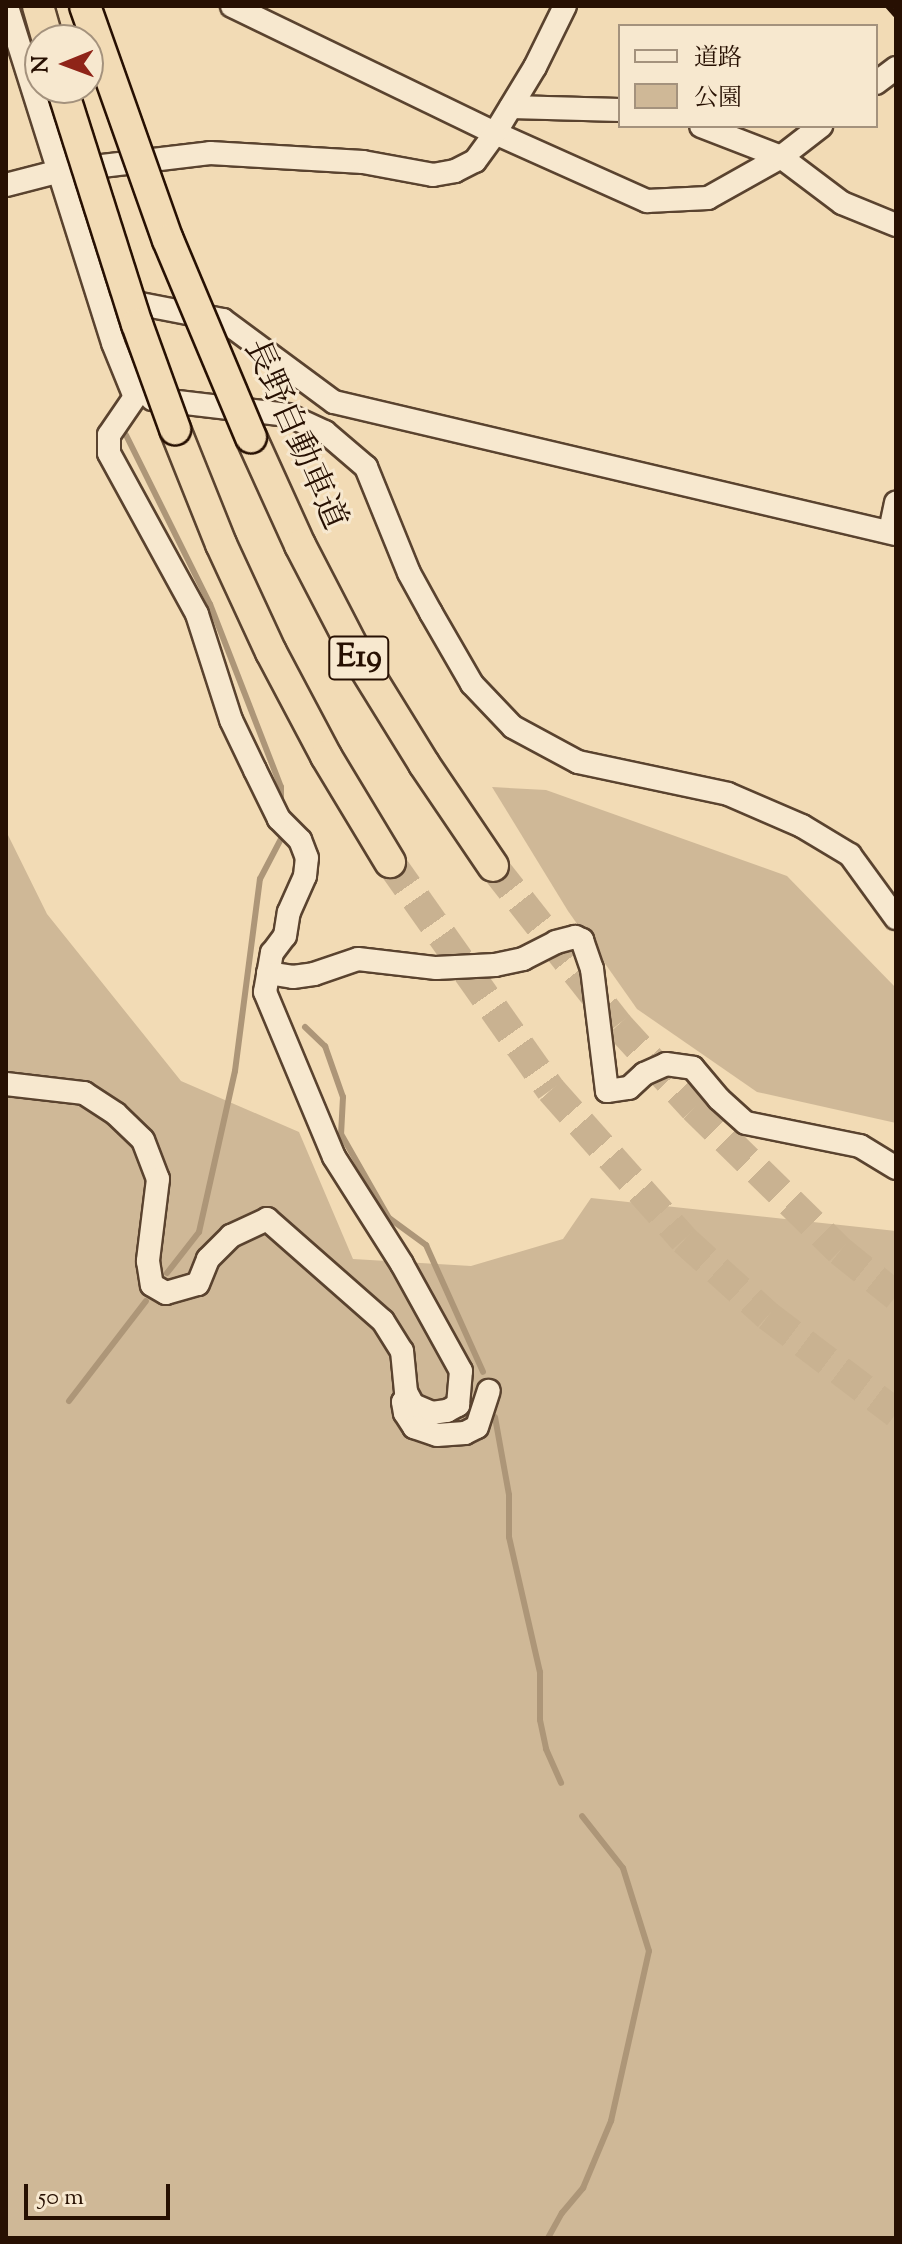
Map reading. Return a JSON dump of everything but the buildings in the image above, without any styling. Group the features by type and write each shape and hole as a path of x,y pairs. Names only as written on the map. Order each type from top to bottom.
{"highway":[{"name":"長野自動車道","path":"85,6 168,240 300,545 358,657 424,764 493,866"},
{"name":"E19","path":"67,104 132,310 221,544 271,652 326,756 390,862"}],"street":[{"path":"7,6 99,296 135,397"},
{"path":"232,6 495,133 647,201 664,203 708,198 781,157 818,128"},
{"path":"6,185 60,171 210,153 363,162 433,175 455,171 475,161 495,133 565,6"},
{"path":"878,82 896,68"},
{"path":"511,107 618,110"},
{"path":"706,128 781,157 842,203 896,225"},
{"path":"99,296 223,320 334,402 893,532 896,503"},
{"path":"135,397 288,415 325,432 366,467 409,573 431,613 472,684 513,727 578,762 728,794 802,826 850,855 896,918"},
{"path":"6,1084 84,1093 116,1114 143,1140 158,1179 148,1261 152,1285 166,1293 198,1284 208,1259 231,1236 267,1219 383,1321 402,1351 408,1396 413,1405 432,1413 447,1411 458,1405 461,1371 402,1264 334,1157 265,992 272,953 285,936 289,912 305,876 307,858 300,840 279,819 231,720 197,614 109,453 109,435 135,397"},
{"path":"268,973 293,977 314,974 358,959 436,968 495,965 523,959 556,942 575,937 582,940 592,969 607,1091 629,1088 644,1074 666,1064 693,1068 719,1099 746,1123 860,1146 896,1168"},
{"path":"408,1396 403,1402 414,1427 437,1435 465,1433 477,1427 489,1391"}],"green space":[{"path":"492,787 546,790 787,876 896,988 896,1123 757,1092 637,1009 568,911"},
{"path":"6,831 47,914 181,1081 299,1132 353,1259 471,1266 563,1239 591,1198 896,1231 896,2238 6,2238"}],"waterway":[{"path":"126,435 210,604 281,787 281,799"},
{"path":"167,1273 199,1232 235,1071 260,879 282,837"},
{"path":"305,1027 325,1046 343,1097 341,1134 389,1218 426,1245 483,1372"},
{"path":"69,1401 146,1301"},
{"path":"495,1417 509,1495 509,1537 540,1672 540,1720 546,1749 561,1783"},
{"path":"548,2238 562,2213 583,2188 611,2121 649,1951 623,1868 582,1816"}],"tunnel":[{"path":"390,862 551,1090 684,1240 768,1316 896,1413"},
{"path":"493,866 618,1025 694,1108 840,1251 896,1296"}],"railway":[{"path":"888,6 896,15"}]}
